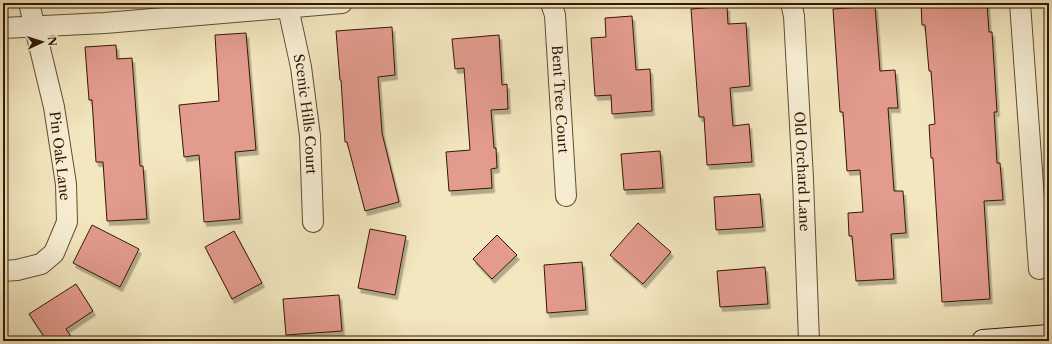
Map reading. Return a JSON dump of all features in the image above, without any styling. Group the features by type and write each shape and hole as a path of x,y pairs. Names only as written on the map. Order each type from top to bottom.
{"street":[{"name":"Pin Oak Lane","path":"3,270 17,270 41,264 54,253 67,222 66,184 54,107 29,3"},
{"path":"3,28 105,23 287,5 342,3"},
{"name":"Bent Tree Court","path":"551,3 555,15 566,196"},
{"name":"Old Orchard Lane","path":"791,3 794,16 803,179 808,341"},
{"path":"1020,3 1039,269"},
{"name":"Scenic Hills Court","path":"287,5 301,67 310,136 313,222"},
{"path":"983,341 1049,336"}],"building":[{"path":"921,3 987,3 989,32 992,32 997,112 994,112 997,163 1000,163 1003,200 984,201 990,299 942,302 933,158 931,158 929,125 935,124 931,71 929,71 925,25 922,25"},
{"path":"727,6 728,24 746,23 750,86 730,88 733,126 749,124 752,162 707,165 704,117 699,117 691,9"},
{"path":"875,6 880,71 895,70 898,108 888,108 894,191 903,191 906,233 891,234 894,279 856,281 852,236 849,236 848,213 863,212 860,170 847,171 843,112 840,112 833,9"},
{"path":"632,16 636,70 650,69 652,111 612,114 611,95 595,96 591,38 606,37 605,18"},
{"path":"392,27 395,75 378,77 382,133 399,202 365,211 347,142 345,142 336,31"},
{"path":"246,33 256,150 235,152 240,219 204,222 199,155 184,157 179,105 219,101 215,35"},
{"path":"499,35 502,85 507,84 508,109 491,110 497,168 491,169 492,188 449,191 446,152 470,150 464,68 455,69 452,39"},
{"path":"116,45 117,59 132,58 140,166 143,166 147,219 107,221 103,162 96,162 92,100 89,100 85,47"},
{"path":"660,151 663,188 624,190 621,154"},
{"path":"760,194 763,227 716,230 714,197"},
{"path":"638,223 671,252 643,284 610,255"},
{"path":"92,225 139,249 120,287 73,263"},
{"path":"370,229 406,236 395,295 358,288"},
{"path":"234,231 262,283 232,299 205,247"},
{"path":"497,235 517,255 492,279 473,259"},
{"path":"582,262 586,310 547,313 544,265"},
{"path":"765,267 768,304 720,307 717,271"},
{"path":"76,284 93,311 66,329 74,341 47,341 29,314"},
{"path":"339,295 342,331 286,335 283,299"}]}
